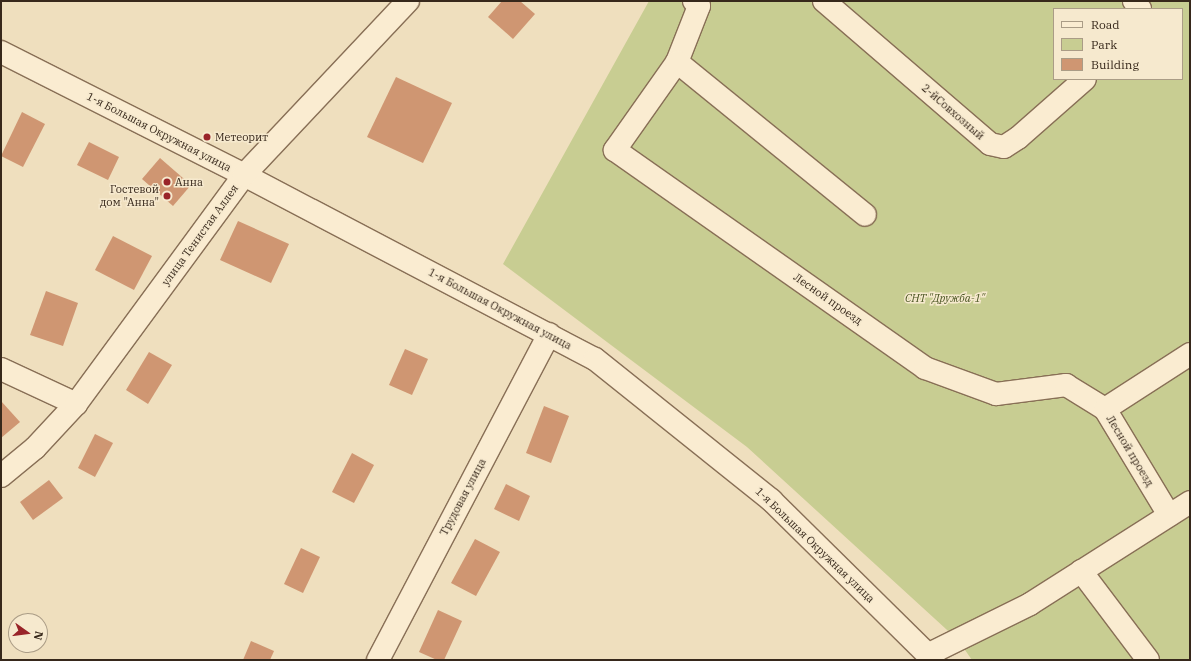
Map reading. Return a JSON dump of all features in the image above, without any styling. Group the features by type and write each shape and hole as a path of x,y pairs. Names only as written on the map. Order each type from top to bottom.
{"street":[{"name":"улица Тенистая Аллея","path":"1,476 35,448 76,404 244,175 408,1"},
{"name":"Лесной проезд","path":"694,1 699,6 677,62 615,150 925,368 996,394 1066,385 1105,409 1169,515"},
{"name":"2-йСовхозный","path":"824,1 990,144 1004,147 1018,138 1084,80"},
{"name":"1-я Большая Окружная улица","path":"1,52 244,175 595,359 771,500 930,657"},
{"path":"677,62 865,215"},
{"name":"Трудовая улица","path":"378,660 549,334"},
{"path":"1105,409 1190,354"},
{"path":"1,369 76,404"},
{"path":"930,657 1030,604 1190,502"},
{"path":"1081,571 1148,660"}],"green space":[{"name":"СНТ \"Дружба-1\"","path":"649,1 1190,1 1190,660 972,660 958,640 747,447 503,264"}],"building":[{"path":"502,1 520,1 535,14 513,39 488,17"},
{"path":"396,77 452,103 423,163 367,137"},
{"path":"22,112 45,124 23,167 1,156"},
{"path":"89,142 119,157 108,180 77,165"},
{"name":"Анна","path":"160,158 191,185 173,206 142,179"},
{"path":"238,221 289,244 271,283 220,260"},
{"path":"113,236 152,256 134,290 95,270"},
{"path":"46,291 78,303 63,346 30,335"},
{"path":"405,349 428,359 412,395 389,385"},
{"path":"149,352 172,365 148,404 126,390"},
{"path":"1,401 20,422 1,438"},
{"path":"544,406 569,416 551,463 526,453"},
{"path":"95,434 113,443 95,477 78,468"},
{"path":"352,453 374,465 354,503 332,492"},
{"path":"49,480 63,498 33,520 20,502"},
{"path":"506,484 530,496 519,521 494,509"},
{"path":"475,539 500,552 476,596 451,583"},
{"path":"301,548 320,557 303,593 284,584"},
{"path":"438,610 462,621 444,660 437,660 419,652"},
{"path":"251,641 274,651 270,660 243,660"}],"place":[{"name":"Метеорит","path":"207,137"},
{"name":"Анна","path":"167,182"},
{"name":"Гостевой дом \"Анна\"","path":"167,196"}]}
